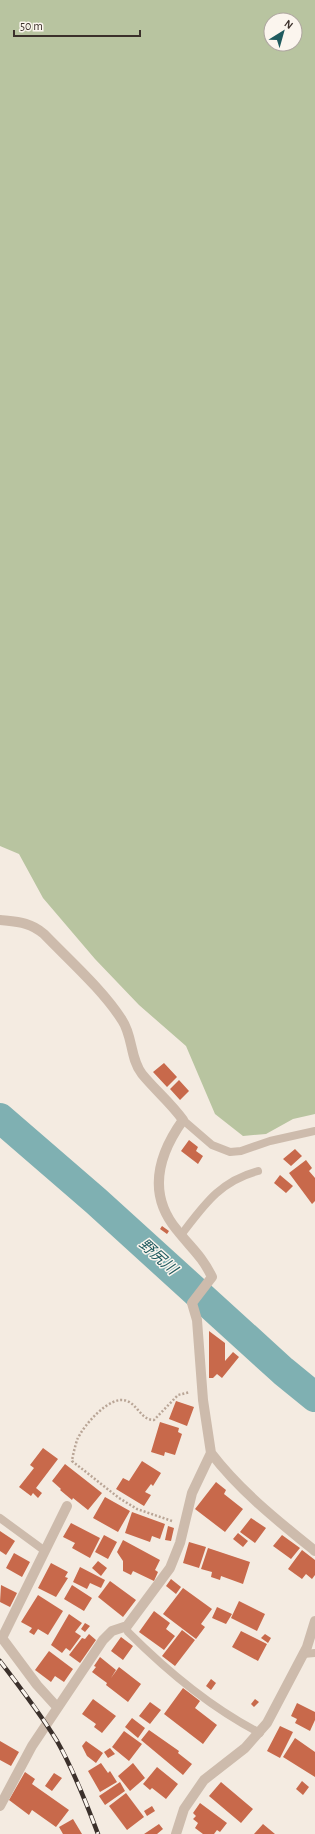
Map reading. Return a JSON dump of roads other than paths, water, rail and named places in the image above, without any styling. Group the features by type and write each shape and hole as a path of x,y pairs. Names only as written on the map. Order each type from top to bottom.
{"street":[{"path":"0,920 20,922 34,926 44,934 101,994 123,1021 130,1037 135,1060 142,1073 183,1120 173,1134 163,1154 159,1170 158,1184 164,1208 181,1235 204,1261 212,1277 192,1303 197,1320 203,1392 211,1453 227,1473 272,1515 315,1551"},
{"path":"0,1806 32,1746 103,1640 112,1631 126,1627 134,1619 170,1568 180,1543 192,1493 211,1453"},
{"path":"57,1707 37,1685 1,1637 67,1506"},
{"path":"176,1834 184,1809 204,1780 245,1748 260,1733 267,1723 303,1654 315,1621"}],"lane":[{"path":"183,1120 212,1144 230,1152 241,1151 270,1141 315,1131"},
{"path":"181,1235 206,1202 221,1188 237,1178 258,1171"},
{"path":"0,1518 45,1551"},
{"path":"126,1627 128,1632 160,1662 222,1710 260,1733"},
{"path":"303,1654 315,1653"}],"waterway":[{"name":"野尻川","path":"0,1118 96,1201 283,1371 315,1397"}],"railway":[{"path":"0,1661 37,1710 57,1741 74,1775 98,1834"}]}
